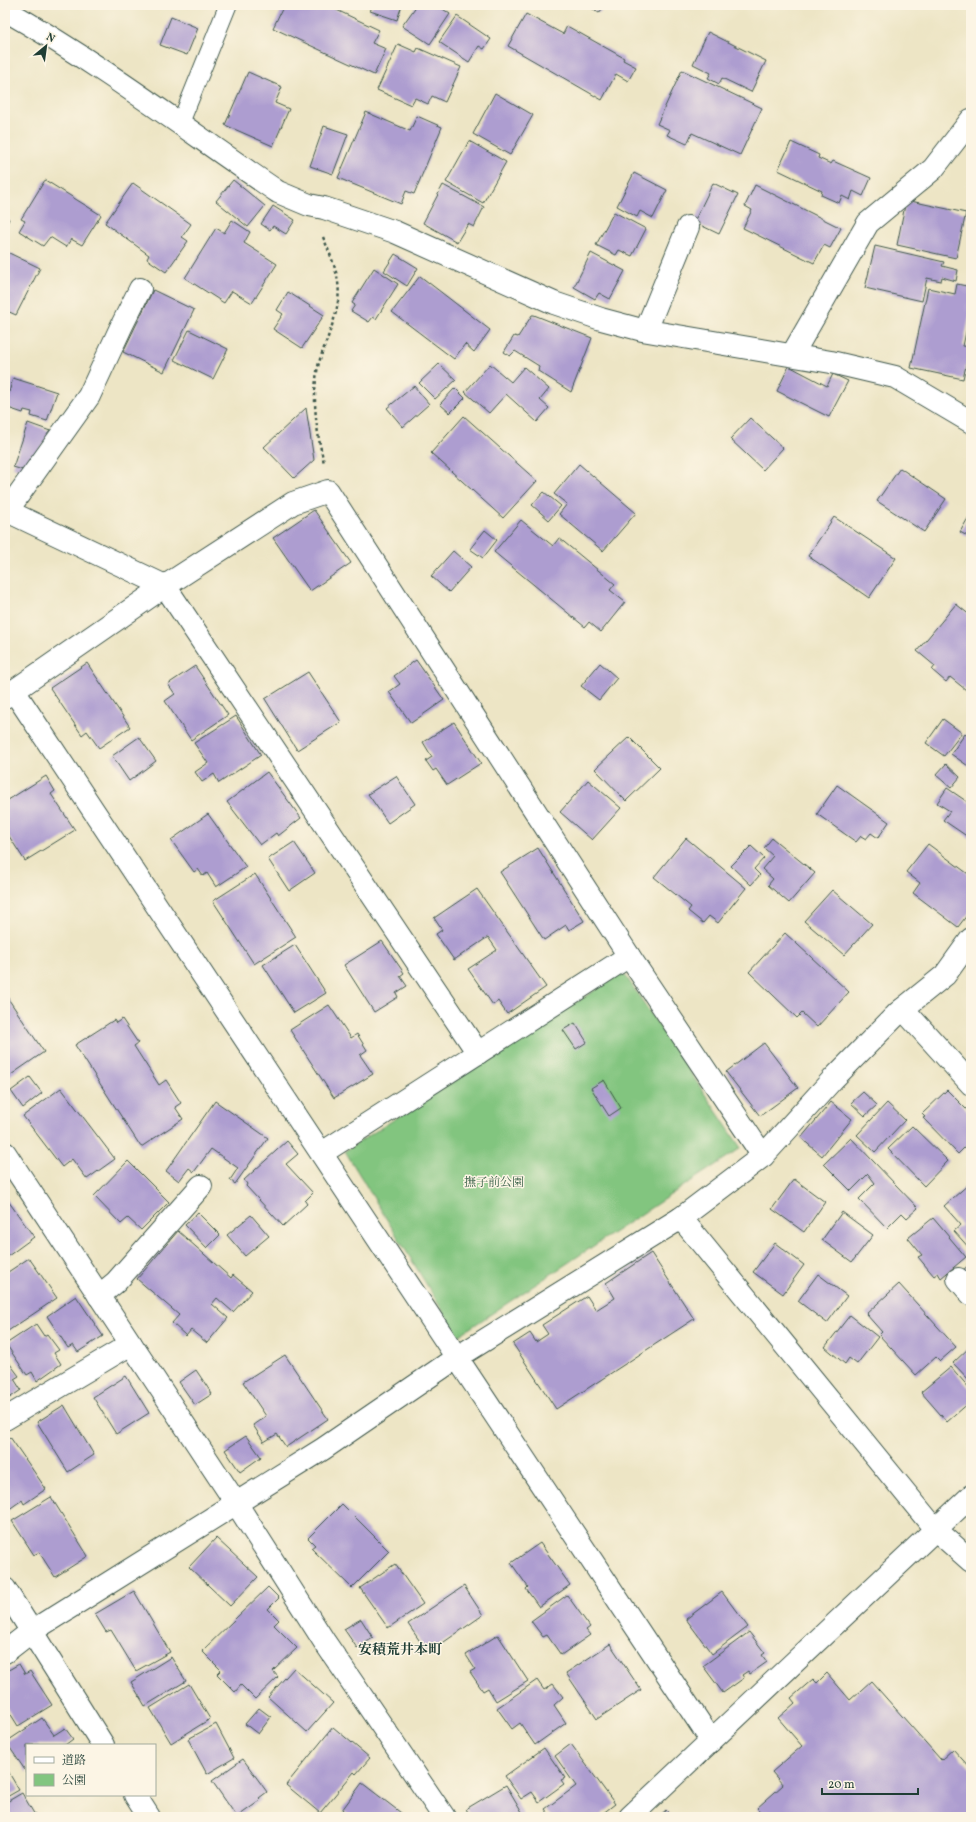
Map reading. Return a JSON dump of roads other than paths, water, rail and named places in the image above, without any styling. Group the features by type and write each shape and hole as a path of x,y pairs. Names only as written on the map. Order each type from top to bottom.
{"street":[{"path":"5,10 53,37 110,74 278,192 309,204 395,232 554,302 601,319 646,330 831,362 895,377 971,422"},
{"path":"792,355 868,223 933,169 971,120"},
{"path":"646,330 688,227"},
{"path":"140,289 89,396 6,511 165,586 478,1053"},
{"path":"711,1740 456,1358 322,1153 9,694 165,586 293,503 328,491 629,956 763,1156"},
{"path":"5,1652 32,1631 323,1449 456,1358 681,1218 763,1156 833,1079 903,1009 945,975 971,939"},
{"path":"322,1153 629,956"},
{"path":"903,1009 971,1084"},
{"path":"5,1153 236,1504 324,1642 444,1817"},
{"path":"99,1296 116,1282 201,1186"},
{"path":"681,1218 935,1529 971,1561"},
{"path":"5,1419 131,1344"},
{"path":"630,1817 971,1496"},
{"path":"5,1589 102,1744"},
{"path":"136,1796 149,1817"}],"lane":[{"path":"180,124 228,5"}],"district":[{"name":"安積荒井本町","path":"400,1650"}],"park label":[{"name":"撫子前公園","path":"494,1183"}]}
